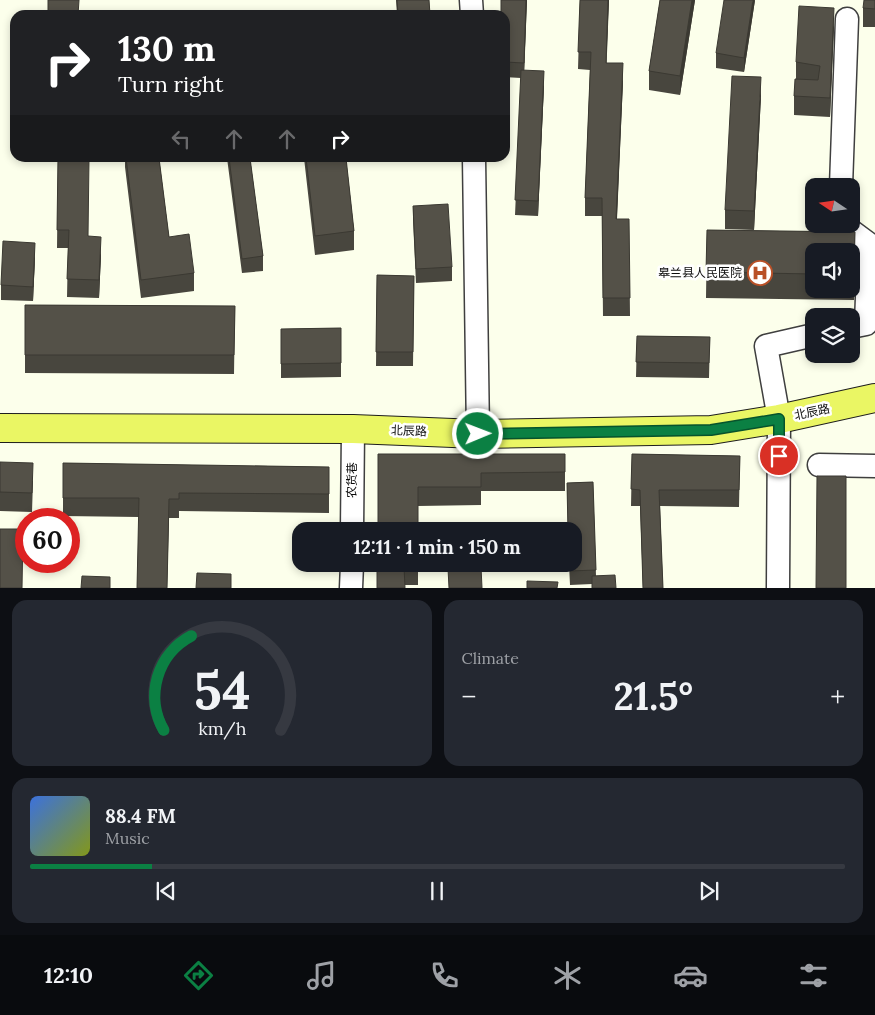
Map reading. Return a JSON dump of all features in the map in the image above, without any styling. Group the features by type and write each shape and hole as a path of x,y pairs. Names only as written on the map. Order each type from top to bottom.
{"main road":[{"name":"北辰路","path":"0,428 352,429 478,434 711,430 779,419 875,398"}],"street":[{"path":"841,178 848,19"},
{"path":"474,162 478,434"},
{"path":"854,233 869,244 866,324 860,325"},
{"path":"778,588 779,419 766,346 805,338"},
{"name":"农货巷","path":"352,429 352,522"},
{"path":"819,465 875,466"},
{"path":"351,588 352,572"}],"building":[{"path":"48,0 79,0 78,10 48,10"},
{"path":"397,0 429,0 430,10 398,10"},
{"path":"501,0 526,0 524,63 510,62 510,10 501,10"},
{"path":"580,0 608,0 606,63 623,63 616,219 629,219 630,298 603,298 602,198 585,198 591,52 578,52"},
{"path":"660,0 692,0 680,76 649,71"},
{"path":"724,0 753,0 744,58 716,53"},
{"path":"864,0 875,0 875,9 863,8"},
{"path":"799,6 834,8 830,98 794,96 795,79 818,80 820,66 796,62"},
{"path":"521,70 544,71 538,201 515,200"},
{"path":"732,76 761,77 754,211 725,210"},
{"path":"58,162 89,162 88,236 101,237 99,280 67,279 69,230 57,230"},
{"path":"126,162 160,162 169,237 189,234 194,273 141,280"},
{"path":"230,162 251,162 263,256 242,259"},
{"path":"306,162 346,162 354,231 315,236"},
{"path":"448,204 452,267 416,269 413,206"},
{"path":"707,230 855,233 855,243 805,243 805,274 706,272"},
{"path":"3,241 35,243 33,287 1,285"},
{"path":"377,275 414,276 413,352 376,352"},
{"path":"25,305 235,306 234,355 25,355"},
{"path":"341,328 341,363 281,364 281,329"},
{"path":"637,336 710,337 709,363 636,362"},
{"path":"378,454 565,454 565,472 481,473 481,487 418,487 418,522 378,522"},
{"path":"632,454 740,456 739,490 659,490 663,588 643,588 640,490 631,489"},
{"path":"0,462 33,463 32,493 0,492"},
{"path":"63,463 329,467 329,494 179,493 179,499 169,499 167,588 137,588 139,498 63,498"},
{"path":"817,476 846,476 846,588 816,588"},
{"path":"593,482 596,570 582,571 582,522 568,522 567,483"},
{"path":"0,529 15,529 15,573 22,573 22,588 0,588"},
{"path":"377,572 404,572 405,588 377,588"},
{"path":"448,572 481,572 482,588 449,588"},
{"path":"197,573 231,574 231,588 196,588"},
{"path":"615,575 616,588 592,588 592,576"},
{"path":"82,576 110,577 110,588 81,588"},
{"path":"527,581 558,582 557,588 527,588"}],"place":[{"name":"皋兰县人民医院","path":"760,273"}],"route":[{"path":"478,434 711,430 779,419 779,456"}]}
